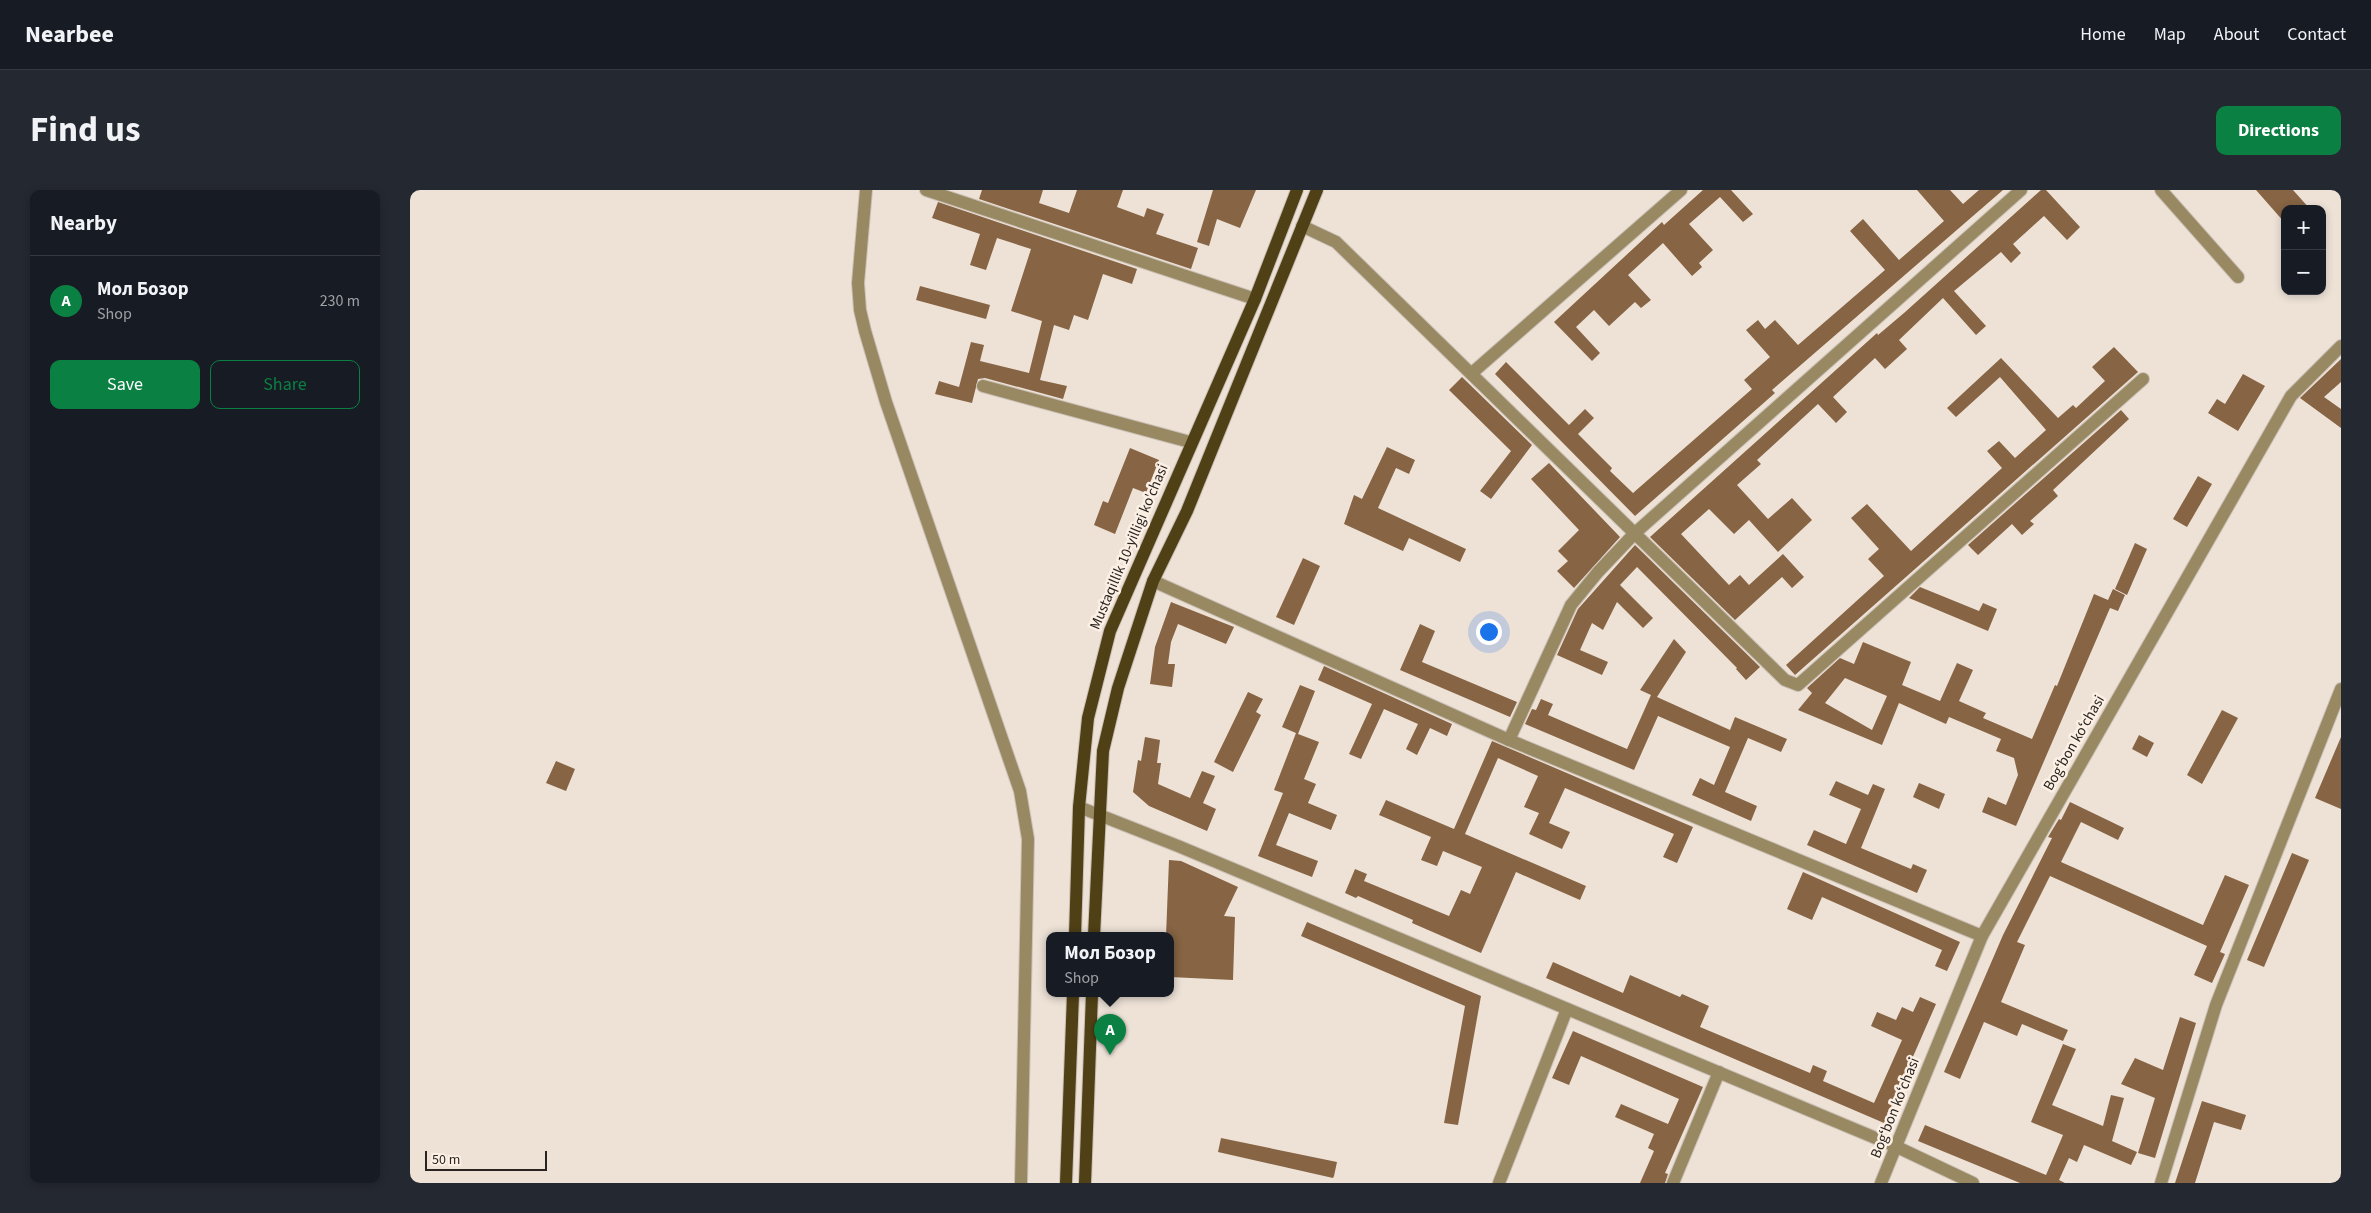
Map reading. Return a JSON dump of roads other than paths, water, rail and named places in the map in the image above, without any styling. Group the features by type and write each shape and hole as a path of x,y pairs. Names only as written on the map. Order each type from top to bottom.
{"main road":[{"name":"Mustaqillik 10-yilligi ko'chasi","path":"1075,932 1080,808 1088,718 1110,631 1138,570 1190,442 1255,298 1297,190"},
{"path":"1094,932 1103,751 1118,688 1153,581 1187,511 1318,190"},
{"path":"1066,1183 1073,997"},
{"path":"1086,1183 1092,997"}],"street":[{"path":"866,190 858,283 860,310 865,331 886,402 1020,791 1028,838 1022,1183"},
{"path":"926,190 1255,298"},
{"path":"1472,373 1682,190"},
{"path":"1509,740 1571,606 1598,572 1635,533 2021,190"},
{"path":"2161,190 2238,277"},
{"path":"1302,226 1336,242 1785,680 1798,685 2143,379"},
{"name":"Bogʻbon koʻchasi","path":"1881,1183 1982,936 2291,396 2341,346"},
{"path":"983,386 1190,442"},
{"path":"1153,581 1509,740 1982,936"},
{"path":"2161,1183 2216,1005 2341,689"},
{"path":"1080,808 1897,1147 1973,1183"},
{"path":"1499,1183 1567,1009"},
{"path":"1673,1183 1718,1072"}],"place":[{"name":"Мол Бозор","path":"1110,1055"}]}
